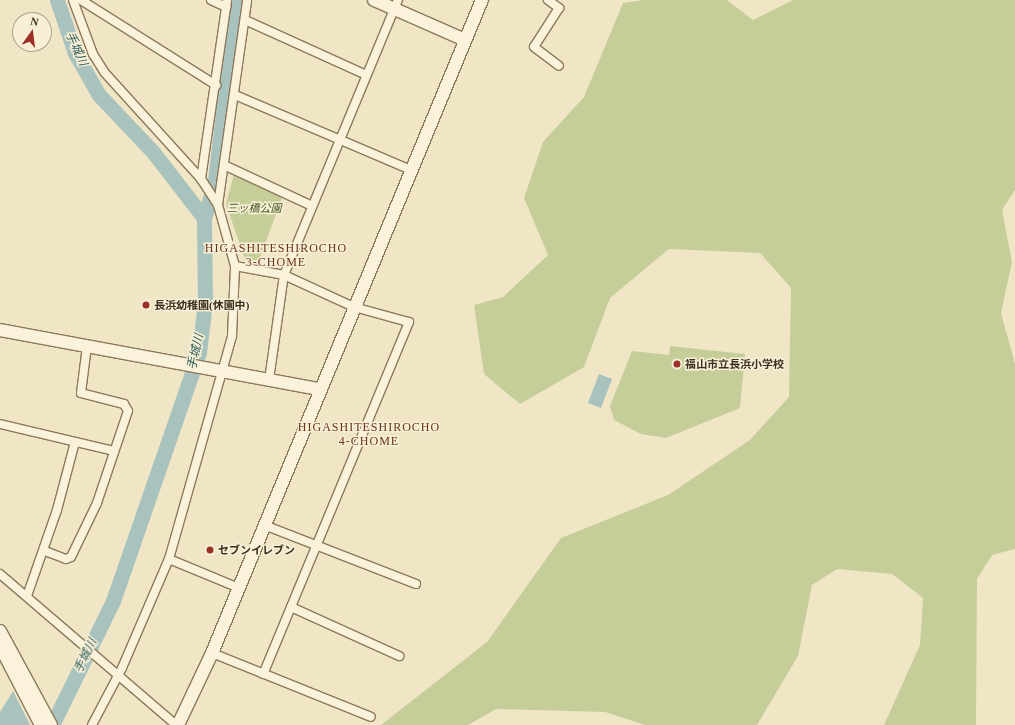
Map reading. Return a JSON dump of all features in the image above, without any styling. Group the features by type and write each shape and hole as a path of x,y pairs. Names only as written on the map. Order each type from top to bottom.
{"street":[{"path":"73,0 93,54 105,73 203,183 218,204 235,266 232,336 169,559 92,725"},
{"path":"81,0 216,85"},
{"path":"203,183 226,3 211,0"},
{"path":"218,204 226,166 247,0"},
{"path":"374,0 396,4 465,40"},
{"path":"0,574 115,674 177,725 212,653 319,389 482,0"},
{"path":"548,0 559,8 534,47 559,66"},
{"path":"269,380 284,275 396,4"},
{"path":"245,20 366,75"},
{"path":"235,95 411,170"},
{"path":"226,166 312,206"},
{"path":"235,266 284,275 354,306 409,322 263,674"},
{"path":"0,330 319,389"},
{"path":"44,551 66,559 71,557 97,503 128,406 81,393 87,346"},
{"path":"0,424 114,451"},
{"path":"27,596 44,551 75,442"},
{"path":"264,526 416,584"},
{"path":"169,559 239,588"},
{"path":"291,607 399,656"},
{"path":"0,631 42,725"},
{"path":"0,646 21,676 51,725"},
{"path":"212,653 371,718"}],"green space":[{"path":"643,0 727,0 753,20 793,0 1015,0 1015,190 1002,210 1012,262 1001,313 1015,364 1015,549 992,555 977,579 976,725 884,725 920,645 923,598 892,574 837,569 812,585 798,656 757,725 645,725 605,712 496,709 468,725 381,725 487,642 561,538 668,495 750,440 789,397 791,288 760,253 669,249 610,298 584,367 520,404 484,374 474,305 503,297 548,255 524,198 543,142 584,97 623,3"},
{"name":"三ッ橋公園","path":"234,174 283,195 259,261 245,259 226,204"},
{"path":"670,346 745,354 740,408 666,438 641,434 614,420 610,406 632,351 669,355"}],"water":[{"path":"599,374 612,379 601,408 588,403"},
{"path":"13,691 30,725 0,725 0,712"}],"waterway":[{"name":"手城川","path":"57,0 75,53 99,95 153,152 204,218"},
{"name":"手城川","path":"52,725 113,601 199,352 205,303 204,218 215,181 236,0"}],"place":[{"name":"長浜幼稚園(休園中)","path":"146,305"},
{"name":"福山市立長浜小学校","path":"677,364"},
{"name":"セブンイレブン","path":"210,550"}],"district":[{"name":"HIGASHITESHIROCHO 3-CHOME","path":"276,256"},
{"name":"HIGASHITESHIROCHO 4-CHOME","path":"369,435"}]}
